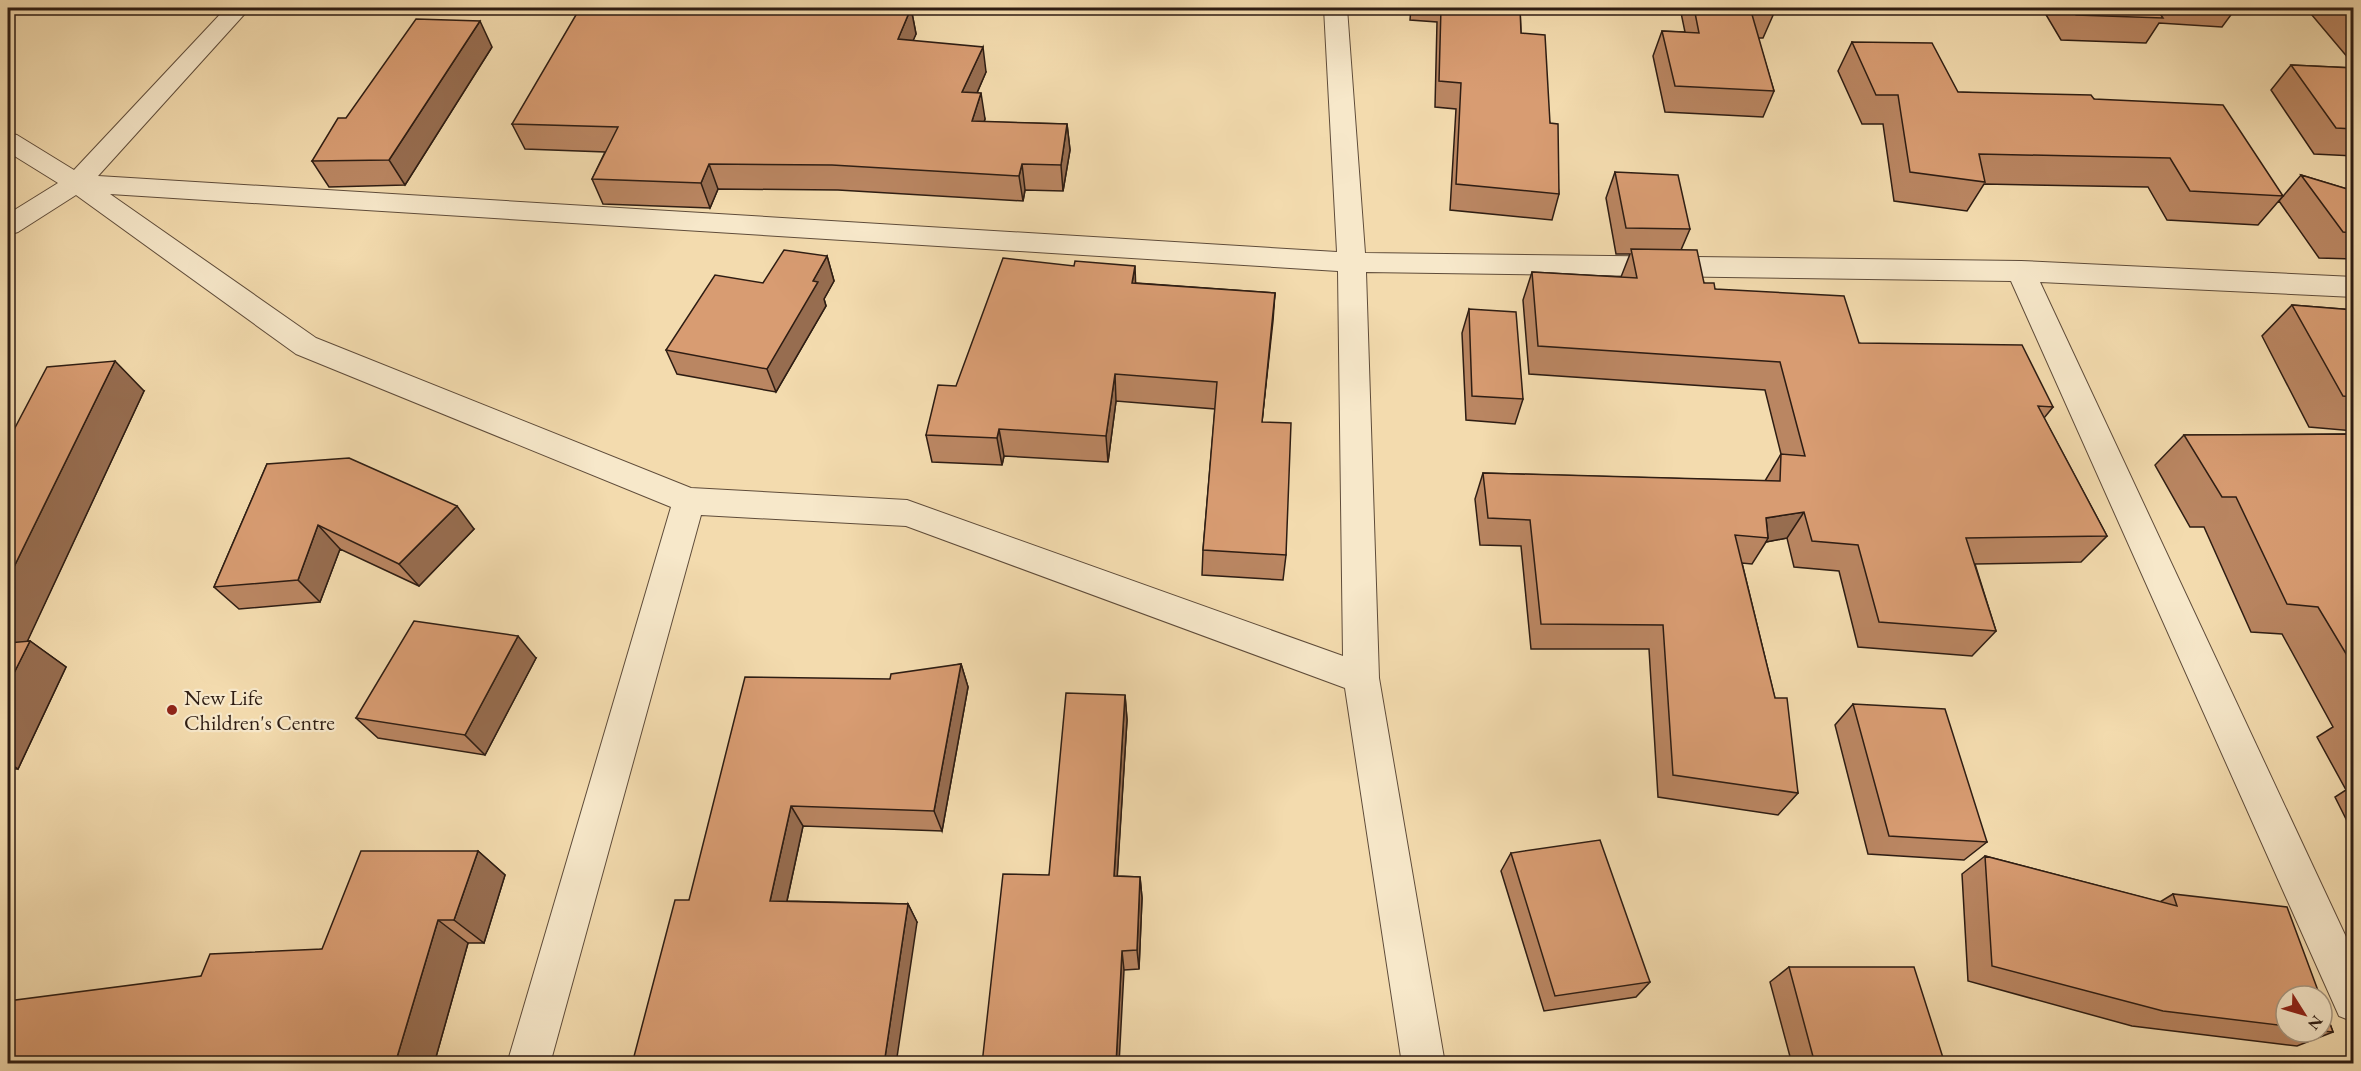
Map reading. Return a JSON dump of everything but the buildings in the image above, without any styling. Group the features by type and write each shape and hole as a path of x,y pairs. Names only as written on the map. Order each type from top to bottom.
{"street":[{"path":"8,226 77,183 238,8"},
{"path":"1336,8 1352,262 1361,678 1424,1064"},
{"path":"8,141 77,183 306,346 689,501 907,513 1361,678"},
{"path":"77,183 1352,262 2021,271 2354,287"},
{"path":"2021,271 2354,1001"},
{"path":"528,1064 689,501"}],"place":[{"name":"New Life Children's Centre","path":"172,710"}]}
